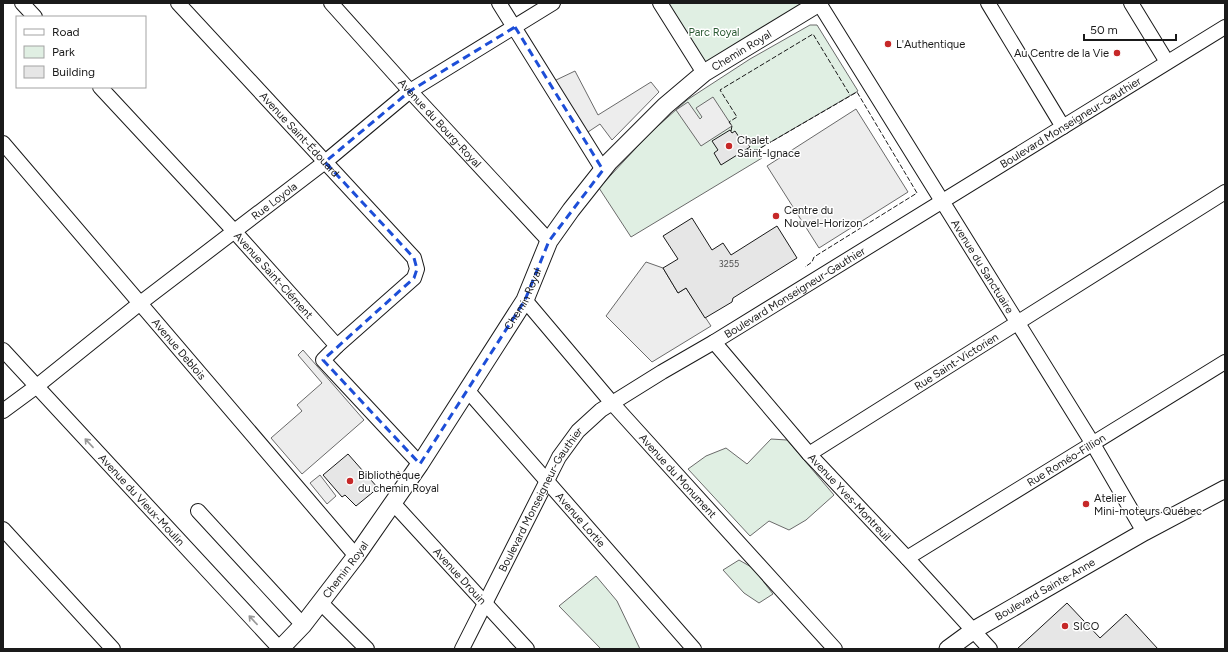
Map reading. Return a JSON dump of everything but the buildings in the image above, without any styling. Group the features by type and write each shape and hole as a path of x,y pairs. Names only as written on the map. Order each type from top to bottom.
{"main road":[{"name":"Chemin Royal","path":"280,649 303,625 356,556 420,464 525,300 549,241 571,210 609,162 665,106 704,73 819,3"},
{"name":"Boulevard Sainte-Anne","path":"948,649 974,630 1144,532 1225,490"},
{"name":"Boulevard Sainte-Anne","path":"1144,532 1225,499"}],"street":[{"path":"22,3 34,16"},
{"name":"Avenue Saint-Édouard","path":"178,3 414,258 416,269 414,278 337,346"},
{"name":"Avenue du Bourg-Royal","path":"331,3 549,241"},
{"path":"499,3 603,170"},
{"name":"Rue Loyola","path":"3,411 37,386 139,304 325,162 410,91 553,3"},
{"path":"660,3 704,73"},
{"name":"Avenue du Sanctuaire","path":"819,3 1092,444 1144,532"},
{"path":"988,3 1063,127"},
{"path":"1131,3 1167,62"},
{"name":"Boulevard Monseigneur-Gauthier","path":"462,649 560,457 578,431 601,410 1225,27"},
{"name":"Avenue Saint-Clément","path":"101,88 234,231 337,346"},
{"name":"Avenue Deblois","path":"3,143 139,304 356,556"},
{"name":"Rue Saint-Victorien","path":"810,454 1225,192"},
{"name":"Avenue du Monument","path":"525,300 612,403 835,649"},
{"name":"Avenue Yves-Montreuil","path":"714,342 810,454 990,649"},
{"path":"337,346 323,360 420,464"},
{"name":"Avenue du Vieux-Moulin","path":"3,350 280,649"},
{"name":"Rue Roméo-Fillion","path":"907,558 1225,362"},
{"name":"Avenue Lortie","path":"468,391 546,482 694,649"},
{"name":"Avenue Drouin","path":"393,503 527,649"},
{"path":"198,511 303,625"},
{"path":"3,528 113,649"},
{"path":"320,602 367,649"}],"highlighted area":[{"path":"515,27 603,170 549,241 525,300 420,464 323,360 414,278 417,269 414,258 325,162 410,91"}],"green space":[{"name":"Parc Royal","path":"660,3 819,3 704,73"},
{"path":"810,25 817,25 858,91 757,150 762,158 631,237 599,188 649,134 687,100 750,59"},
{"path":"771,439 787,440 834,495 806,520 789,530 769,521 750,536 688,469 706,456 726,448 747,464"},
{"path":"739,560 753,568 773,594 759,603 744,593 723,570"},
{"path":"596,576 617,601 640,649 601,649 559,606"}],"shaded area":[{"path":"575,71 598,115 651,82 659,92 612,140 600,124 585,134 554,81"},
{"path":"713,97 732,126 701,146 676,110 688,102 700,119 702,117 696,108"},
{"path":"856,109 908,192 819,248 767,166"},
{"path":"646,262 663,268 678,293 686,288 711,326 652,362 606,316"},
{"path":"303,350 364,420 302,474 271,438 302,411 297,405 322,383 298,355"},
{"path":"320,475 336,496 327,504 310,483"}],"fence":[{"path":"731,131 732,126 729,122 737,117 720,90 813,34 850,95"},
{"path":"747,149 757,150 857,92 917,193 814,257 812,262 805,267"}],"place":[{"name":"L'Authentique","path":"888,44"},
{"name":"Au Centre de la Vie","path":"1117,53"},
{"name":"Chalet Saint-Ignace","path":"729,146"},
{"name":"Centre du Nouvel-Horizon","path":"776,216"},
{"name":"Bibliothèque du chemin Royal","path":"350,481"},
{"name":"Atelier Mini-moteurs Québec","path":"1086,504"},
{"name":"SICO","path":"1065,626"}]}
